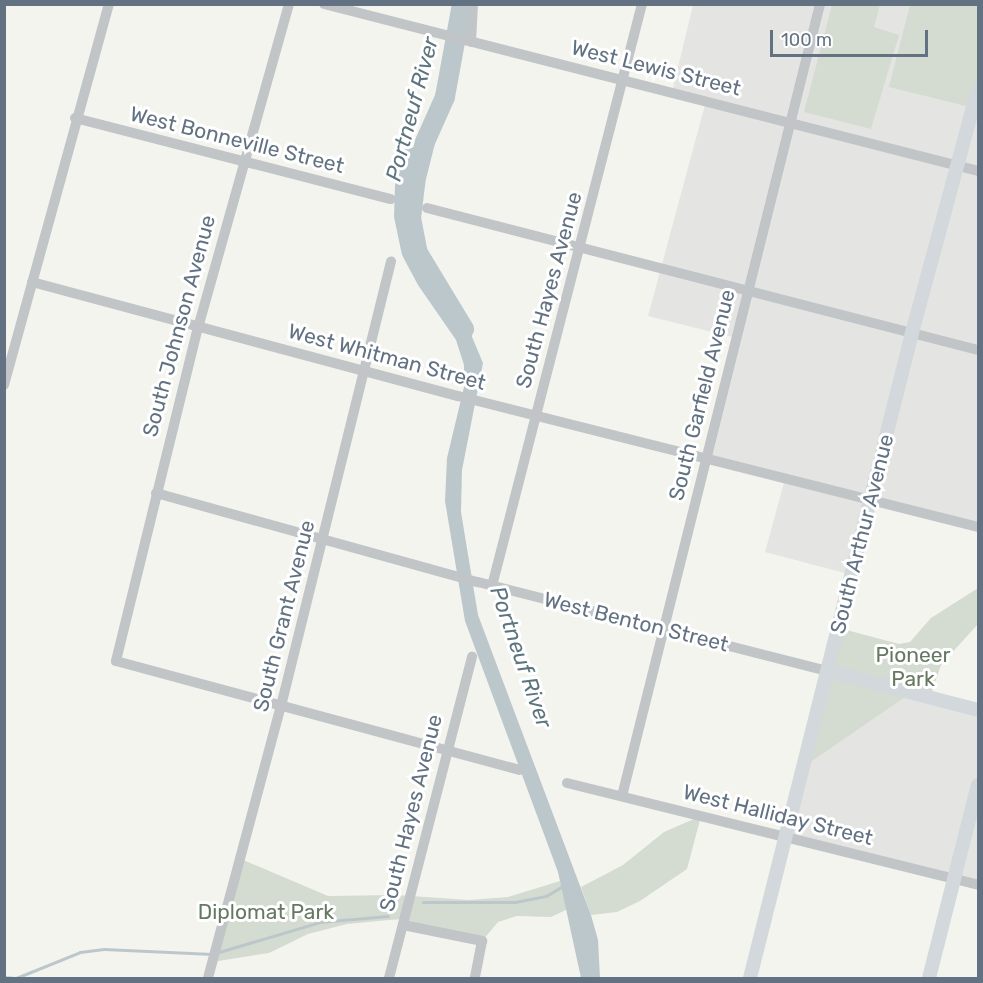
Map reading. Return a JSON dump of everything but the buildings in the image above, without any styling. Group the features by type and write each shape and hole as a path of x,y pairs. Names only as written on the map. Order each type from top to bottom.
{"main road":[{"name":"South Arthur Avenue","path":"750,978 912,333 978,90"},
{"name":"West Benton Street","path":"828,671 978,710"},
{"path":"929,978 956,879 978,785"}],"street":[{"path":"4,386 75,118 109,4"},
{"name":"South Johnson Avenue","path":"282,706 116,661 198,327 242,163 289,4"},
{"name":"West Lewis Street","path":"324,4 978,171"},
{"path":"471,42 473,4"},
{"name":"South Hayes Avenue","path":"492,586 642,4"},
{"name":"South Garfield Avenue","path":"622,796 820,4"},
{"name":"West Bonneville Street","path":"75,118 242,163 391,199"},
{"path":"427,208 747,293 978,350"},
{"name":"South Grant Avenue","path":"208,978 282,706 391,261"},
{"name":"West Whitman Street","path":"32,282 484,403 978,527"},
{"name":"West Benton Street","path":"156,493 492,586 828,671"},
{"name":"South Hayes Avenue","path":"389,978 472,657"},
{"path":"282,706 519,770"},
{"name":"West Halliday Street","path":"567,783 978,885"},
{"path":"403,925 482,941 475,978"}],"shaded area":[{"path":"693,5 978,5 978,527 871,500 852,575 765,552 785,479 706,459 736,338 648,316 706,101 672,92"},
{"path":"426,145 407,199 412,249 430,286 460,316 470,332 483,363 462,470 461,512 478,615 591,915 598,940 600,978 581,978 558,872 465,621 445,501 447,458 464,387 464,365 456,340 418,285 402,255 394,217 395,185 405,149"},
{"path":"912,692 978,710 978,885 787,837 805,766"}],"green space":[{"path":"832,5 880,5 874,27 899,35 871,129 804,112"},
{"path":"910,5 978,5 978,89 974,108 889,87"},
{"name":"Pioneer Park","path":"978,588 978,624 941,665 930,697 911,693 805,766 839,628 899,644 910,642 931,618"},
{"path":"701,816 687,869 640,901 617,912 591,915 581,887 623,865 664,832"},
{"name":"Diplomat Park","path":"241,859 328,896 396,895 469,900 508,897 560,881 568,909 551,917 517,916 498,922 482,941 403,925 404,919 389,920 347,924 308,934 269,953 212,962"}],"waterway":[{"name":"Portneuf River","path":"462,4 445,97 425,142 416,177 411,218 418,253 464,329"},
{"path":"423,902 515,902 546,896 564,885"},
{"path":"219,952 320,922 388,916"},
{"path":"16,978 80,952 104,949 212,954"},
{"path":"4,977 15,978"}]}
